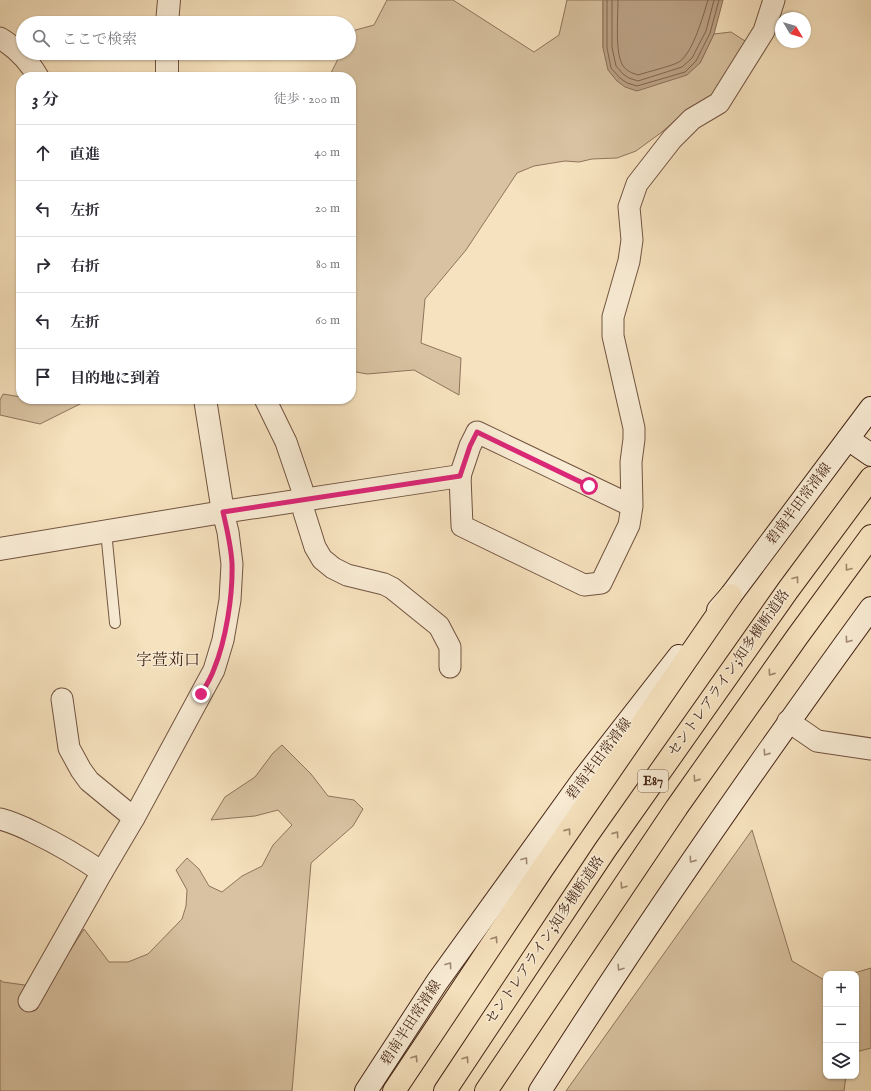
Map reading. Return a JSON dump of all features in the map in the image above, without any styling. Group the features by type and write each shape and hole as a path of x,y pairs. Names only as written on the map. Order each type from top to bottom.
{"highway":[{"name":"セントレアライン;知多横断道路","path":"445,1091 605,850 783,596 871,478"},
{"name":"E87","path":"486,1091 677,806 871,536"},
{"path":"394,1091 543,868 731,595"}],"main road":[{"path":"167,16 168,0"},
{"path":"167,60 167,72"},
{"path":"206,404 223,512"},
{"name":"碧南半田常滑線","path":"366,1091 437,982 584,778 667,670 731,595 861,449 871,408"},
{"path":"0,549 223,512 460,476"},
{"path":"540,1091 647,926 788,721 871,608"}],"street":[{"path":"632,506 477,432 470,446 460,476 462,526 584,585 601,583 629,526 632,506 631,462 634,428 613,336 613,317 629,261 632,240 629,207 637,184 672,139 692,119 719,103 764,31 774,0"},
{"path":"0,38 16,50"},
{"path":"25,60 36,72"},
{"path":"267,404 286,442 302,489 304,512 315,547 322,559 333,568 347,576 384,584 392,588 439,626 450,647 450,667"},
{"path":"29,1001 134,818 214,670 223,640 230,600 232,564 228,532 223,512"},
{"path":"62,699 69,748 81,770 89,781 134,818"},
{"path":"788,721 817,741 871,749"},
{"path":"0,819 20,826 59,844 102,872"}],"lane":[{"path":"106,532 115,623"}],"shaded area":[{"path":"387,0 453,0 534,52 559,35 567,0 603,0 603,48 700,63 714,34 731,32 745,41 743,59 714,96 689,108 662,132 636,151 617,158 592,159 579,162 565,161 534,166 517,173 466,250 425,299 421,343 461,358 459,395 414,370 367,374 356,372 356,72 332,72 338,60 356,60 356,30 374,25"},
{"path":"3,394 16,396 16,404 80,404 40,424 0,415 0,400"},
{"path":"282,745 311,774 328,796 354,800 363,809 353,826 311,863 292,1091 0,1091 0,980 3,982 46,988 84,929 109,962 128,962 148,954 182,919 186,906 187,890 176,870 187,858 199,869 209,886 222,892 242,876 262,866 273,845 292,825 278,810 255,816 211,820 225,797 255,777 273,753"},
{"path":"752,830 792,961 823,979 823,1079 846,1079 844,1091 566,1091"},
{"path":"871,968 871,1048 859,1051 859,1007 859,972"}],"water":[{"path":"603,0 723,0 714,34 700,63 687,75 637,91 625,87 617,81 608,70 603,48"}],"district":[{"name":"字萱苅口","path":"168,661"}],"route":[{"path":"201,694 214,670 223,640 230,600 232,564 228,532 223,512 460,476 470,446 477,432 589,486"}]}
